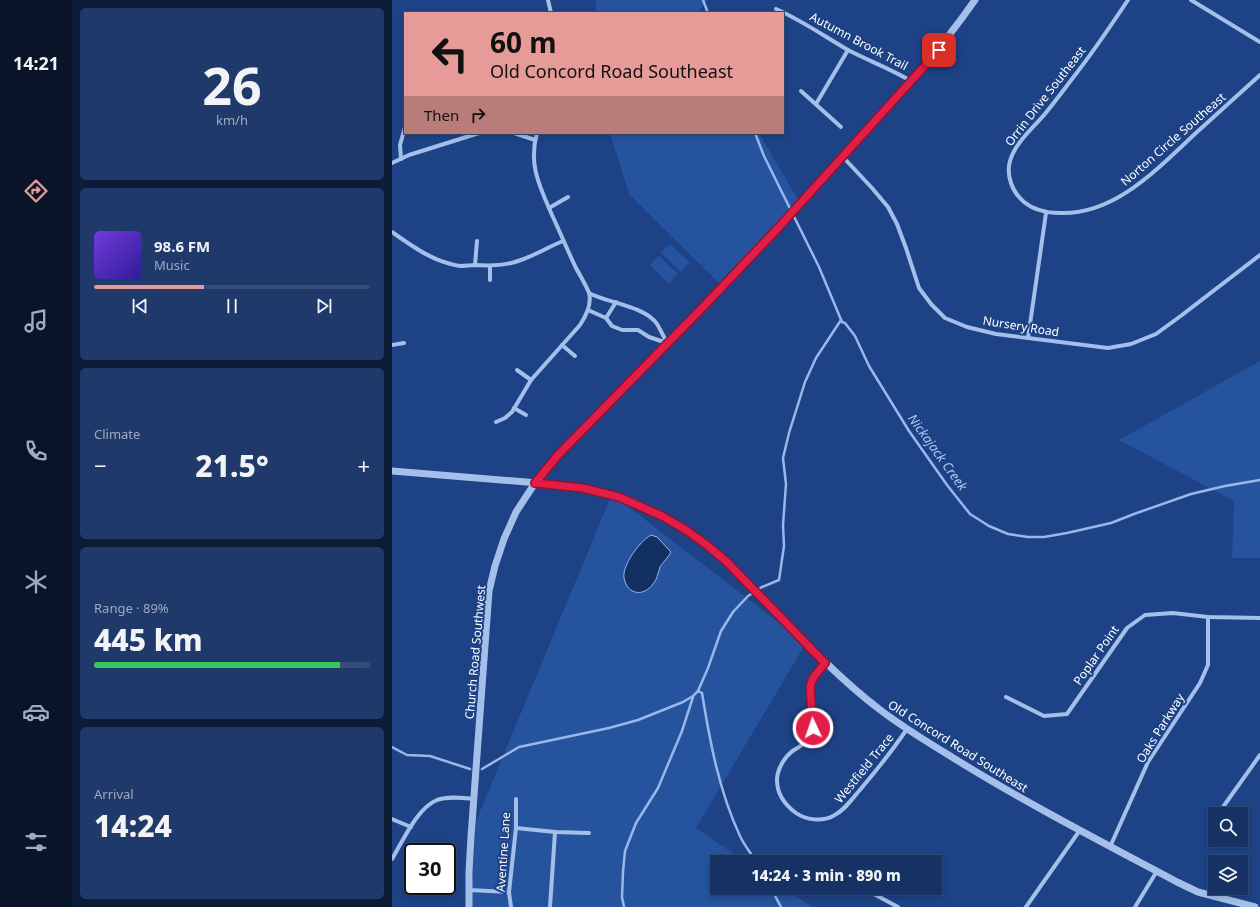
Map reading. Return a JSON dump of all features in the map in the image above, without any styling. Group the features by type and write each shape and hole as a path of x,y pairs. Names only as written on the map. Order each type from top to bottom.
{"street":[{"path":"548,0 551,12"},
{"name":"Church Road Southwest","path":"470,907 469,872 489,591 504,539 516,512 535,483 563,450 778,228 911,81 943,45 975,0"},
{"name":"Orrin Drive Southeast","path":"1046,213 1025,203 1015,192 1009,177 1009,169 1013,153 1023,138 1074,78 1128,0"},
{"path":"1191,0 1260,42"},
{"name":"Autumn Brook Trail","path":"776,9 783,12"},
{"name":"Autumn Brook Trail","path":"784,12 848,50 911,81"},
{"path":"816,104 848,50"},
{"name":"Norton Circle Southeast","path":"1046,213 1064,214 1091,210 1105,205 1129,191 1178,150 1260,76"},
{"path":"801,91 842,128"},
{"path":"401,159 400,145 404,131"},
{"path":"392,163 409,155 476,134"},
{"path":"517,134 535,140"},
{"path":"496,422 505,418 512,412 531,380 580,325 588,310 589,293 563,241 540,190 536,177 534,154 537,134"},
{"name":"Nursery Road","path":"842,157 868,183 888,207 902,236 919,288 932,304 945,318 996,334 1108,348 1132,344 1156,334 1260,255"},
{"path":"549,208 568,197"},
{"path":"1028,338 1046,213"},
{"path":"392,232 419,251 432,258 461,266 503,265 518,261 563,241"},
{"path":"474,265 477,241"},
{"path":"490,266 490,280"},
{"path":"589,293 602,299 616,302 642,312 657,323 662,335 668,343"},
{"path":"606,318 616,302"},
{"path":"588,310 606,318 612,326 622,330 638,330 649,337 668,343"},
{"path":"392,345 404,343"},
{"path":"562,345 575,356"},
{"path":"517,370 531,380"},
{"path":"514,408 526,415"},
{"name":"Old Concord Road Southeast","path":"392,471 577,487 619,497 662,516 696,537 718,554 825,663 855,690 907,729 986,779 1198,892 1238,905 1255,907"},
{"name":"Poplar Point","path":"1006,697 1044,716 1067,714 1127,628 1145,615 1173,613 1208,617 1260,618"},
{"name":"Oaks Parkway","path":"1110,846 1148,762 1200,684 1208,665 1208,617"},
{"name":"Westfield Trace","path":"825,663 813,678 810,687 813,728 808,739 802,746 794,750 786,758 780,768 777,779 778,790 790,809 799,816 822,820 832,817 842,811 879,767 907,729"},
{"path":"1223,807 1260,755"},
{"path":"392,859 411,827 424,808 429,804 438,799 474,799"},
{"name":"Aventine Lane","path":"511,907 509,892 516,828 516,799"},
{"path":"392,819 411,827"},
{"path":"516,828 555,832 589,833"},
{"path":"1026,907 1080,830"},
{"path":"550,907 555,832"},
{"path":"1135,907 1157,871"},
{"path":"469,890 509,892"},
{"path":"877,895 898,907"}],"shaded area":[{"path":"596,0 707,0 699,12 596,12"},
{"path":"610,134 760,134 800,203 725,289 629,194"},
{"path":"670,244 690,262 681,272 661,253"},
{"path":"659,256 678,274 669,284 650,265"},
{"path":"1260,361 1260,558 1232,558 1234,501 1119,440"},
{"path":"612,494 796,636 803,648 696,828 736,855 710,855 710,895 794,895 812,907 471,907 476,821"},
{"path":"651,535 657,537 671,552 660,567 653,584 649,588 641,592 632,591 626,584 624,578 626,567 637,548"}],"waterway":[{"name":"Nickajack Creek","path":"703,0 708,12"},
{"name":"Nickajack Creek","path":"755,134 764,156 819,267 842,322 845,323 855,336 869,366 909,431 947,485 970,514 989,526 1008,534 1028,537 1044,537 1111,523 1191,494 1260,480"},
{"path":"482,769 519,747 609,728 638,720 683,702 698,691 721,631 733,612 748,596 762,587 779,580 784,546 783,525 786,484 783,458 805,382 816,358 841,320"},
{"path":"698,691 702,693 708,730 726,802 742,839 752,855"},
{"path":"624,907 622,897 625,851 636,823 658,788 682,731 693,697"},
{"path":"392,747 407,755 430,756 470,769"},
{"path":"775,895 781,907"}],"route":[{"path":"813,728 810,687 813,678 825,663 718,554 675,523 619,497 583,488 535,483 558,455 778,228 939,50"}]}
